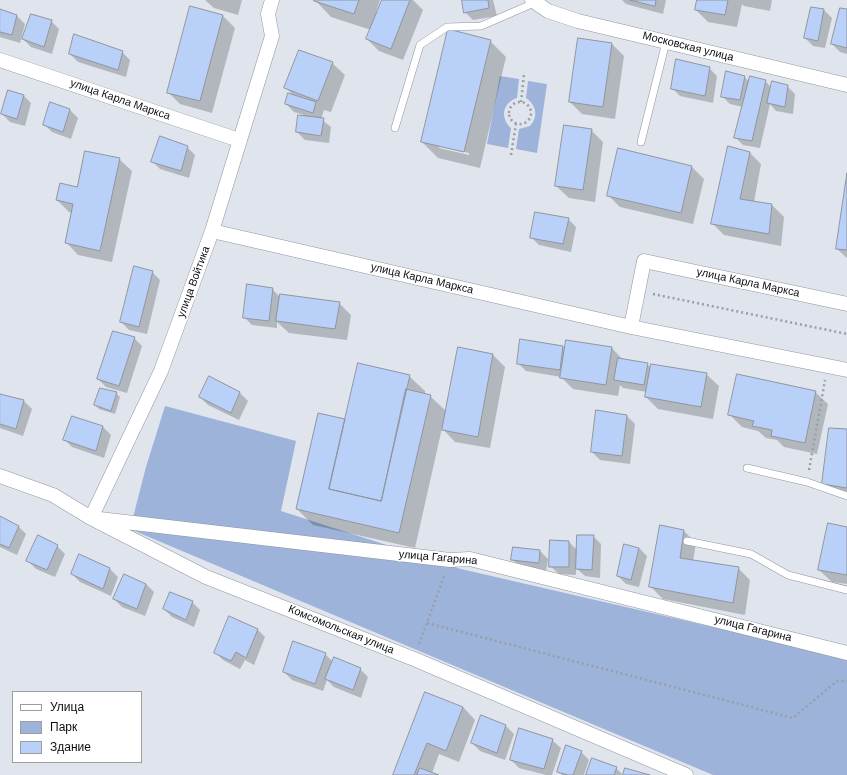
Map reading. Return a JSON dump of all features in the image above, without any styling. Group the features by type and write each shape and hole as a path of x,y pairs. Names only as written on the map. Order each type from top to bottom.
{"street":[{"name":"улица Войтика","path":"91,518 161,371 212,231 272,36 268,14 272,0"},
{"name":"Московская улица","path":"533,1 548,11 578,20 847,85"},
{"name":"улица Карла Маркса","path":"0,60 239,140"},
{"name":"улица Карла Маркса","path":"212,231 631,327 847,370"},
{"name":"улица Карла Маркса","path":"631,327 644,261 847,304"},
{"name":"Комсомольская улица","path":"0,476 53,495 91,518 206,577 414,659 686,775"},
{"name":"улица Гагарина","path":"91,518 450,560 470,559 847,653"}],"lane":[{"path":"395,128 420,45 447,27 480,26 533,1"},
{"path":"641,142 666,42"},
{"path":"748,468 807,482 847,496"},
{"path":"687,541 751,554 788,575 847,590"}],"path":[{"path":"521,102 524,74"},
{"path":"521,102 527,104 532,112 531,117 525,124 516,124 509,118 508,113 510,108 512,105 521,102"},
{"path":"511,155 516,124"},
{"path":"638,291 847,334"},
{"path":"807,482 828,366"},
{"path":"414,659 450,560"},
{"path":"427,623 793,718 837,681 847,681"}],"green space":[{"path":"500,76 519,79 517,98 508,103 504,111 505,120 511,128 508,148 487,144"},
{"path":"528,81 547,84 537,153 516,149 519,129 530,126 535,118 534,107 526,98"},
{"path":"165,406 296,441 281,511 461,569 847,658 847,775 713,775 130,529 146,467"}],"building":[{"path":"314,0 359,0 354,14"},
{"path":"382,0 410,0 391,49 366,39"},
{"path":"462,0 488,0 489,8 464,13"},
{"path":"630,0 656,0 655,6"},
{"path":"697,0 728,0 725,15 695,10"},
{"path":"190,6 223,15 200,101 167,93"},
{"path":"811,7 824,9 818,41 804,38"},
{"path":"840,8 847,9 847,48 831,44"},
{"path":"0,9 17,15 12,35 0,32"},
{"path":"31,14 52,20 44,47 22,39"},
{"path":"448,29 491,40 464,152 421,142"},
{"path":"74,34 123,51 118,70 69,54"},
{"path":"578,38 612,43 603,107 569,102"},
{"path":"299,50 333,62 318,101 284,88"},
{"path":"676,59 710,67 705,96 671,89"},
{"path":"726,71 745,76 740,100 721,97"},
{"path":"750,76 766,80 752,141 734,138"},
{"path":"772,81 788,85 785,107 767,103"},
{"path":"8,90 24,95 17,119 1,114"},
{"path":"288,93 316,102 313,113 285,104"},
{"path":"50,102 70,109 63,132 43,125"},
{"path":"298,115 324,118 321,136 296,132"},
{"path":"564,125 592,129 583,190 555,186"},
{"path":"160,136 188,146 181,171 151,162"},
{"path":"728,146 750,152 740,199 772,204 769,234 711,224"},
{"path":"618,148 692,166 681,213 607,196"},
{"path":"85,151 120,158 100,251 65,243 73,204 56,200 60,183 77,187"},
{"path":"847,173 847,250 836,249"},
{"path":"535,212 569,218 563,244 530,238"},
{"path":"134,266 153,271 139,327 120,322"},
{"path":"247,284 273,288 269,321 243,318"},
{"path":"280,294 340,302 335,329 276,321"},
{"path":"113,331 135,337 119,386 97,379"},
{"path":"520,339 563,346 560,370 517,364"},
{"path":"566,340 612,347 606,385 560,378"},
{"path":"458,347 493,354 478,437 442,430"},
{"path":"618,358 648,363 644,385 614,380"},
{"path":"358,363 410,375 381,501 329,489"},
{"path":"651,364 707,373 701,407 645,397"},
{"path":"737,374 816,391 805,443 771,436 772,430 752,426 754,421 728,415"},
{"path":"209,376 240,392 231,413 199,397"},
{"path":"100,388 117,392 111,411 94,405"},
{"path":"406,389 431,395 399,533 296,509 318,413 345,419 329,489 381,501"},
{"path":"0,394 24,400 16,429 0,424"},
{"path":"596,410 627,415 622,456 591,452"},
{"path":"72,416 103,426 96,451 63,440"},
{"path":"829,428 847,429 847,488 822,484"},
{"path":"0,516 19,526 9,548 0,544"},
{"path":"828,523 847,527 847,575 818,570"},
{"path":"660,525 684,530 680,558 739,567 733,603 649,587"},
{"path":"38,535 58,545 47,570 26,561"},
{"path":"577,535 594,535 592,570 576,569"},
{"path":"550,540 569,541 569,567 549,567"},
{"path":"624,544 639,548 631,580 617,576"},
{"path":"513,547 540,550 539,563 511,560"},
{"path":"79,554 110,568 103,589 71,574"},
{"path":"124,574 146,584 137,609 113,599"},
{"path":"170,592 193,601 186,620 163,609"},
{"path":"229,616 258,629 246,658 236,652 231,661 214,653"},
{"path":"293,641 326,653 315,684 283,672"},
{"path":"334,657 361,668 353,690 325,679"},
{"path":"425,692 463,707 446,751 427,743 414,775 393,775"},
{"path":"481,715 506,725 497,753 471,743"},
{"path":"519,728 553,739 544,769 510,760"},
{"path":"566,745 582,751 573,775 557,772"},
{"path":"592,758 617,767 614,775 586,775"},
{"path":"420,768 439,775 417,775"},
{"path":"625,768 650,775 623,775"}]}
